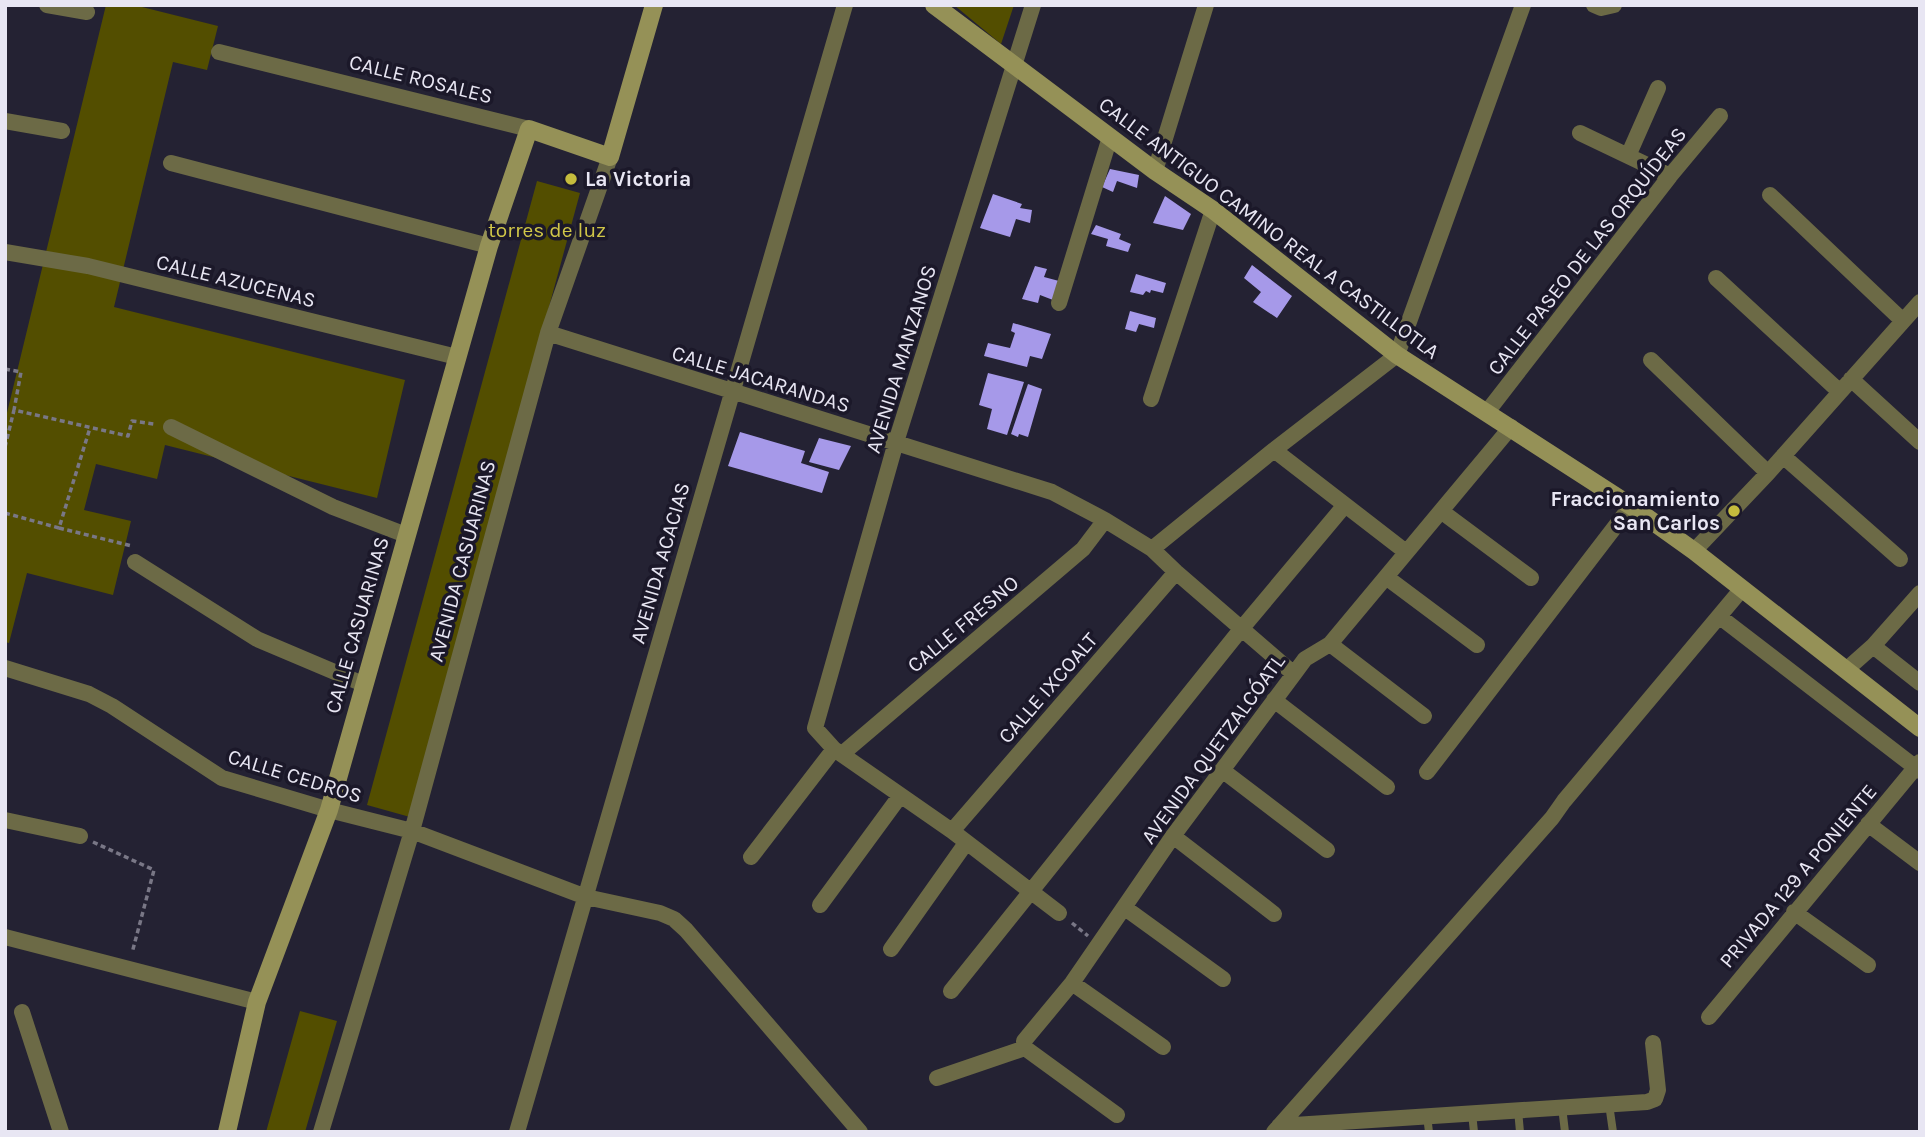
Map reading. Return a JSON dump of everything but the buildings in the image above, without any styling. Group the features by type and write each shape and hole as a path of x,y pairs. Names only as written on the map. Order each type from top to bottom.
{"street":[{"path":"47,5 86,12"},
{"name":"AVENIDA CASUARINAS","path":"321,1132 412,831 548,333 610,157 654,5"},
{"name":"AVENIDA ACACIAS","path":"517,1132 845,5"},
{"name":"CALLE ANTIGUO CAMINO REAL A CASTILLOTLA","path":"934,5 1155,171 1213,210 1396,355 1510,427 1694,551 1920,728"},
{"name":"AVENIDA MANZANOS","path":"838,752 815,728 896,442 1033,5"},
{"path":"1155,171 1206,5"},
{"path":"1152,549 1396,355 1523,5"},
{"path":"1594,5 1601,8 1614,5"},
{"name":"CALLE ROSALES","path":"219,52 529,129 610,157"},
{"path":"1628,156 1658,88"},
{"name":"CALLE PASEO DE LAS ORQUÍDEAS","path":"1487,412 1670,176 1720,116"},
{"path":"5,121 61,131"},
{"name":"CALLE CASUARINAS","path":"227,1132 257,1002 329,810 489,246 529,129"},
{"path":"1580,133 1670,176"},
{"path":"1059,303 1110,137"},
{"path":"171,163 489,246"},
{"path":"1770,195 1903,321"},
{"path":"1151,399 1213,210"},
{"name":"CALLE AZUCENAS","path":"5,252 88,266 457,357"},
{"path":"1716,278 1840,392"},
{"path":"1694,551 1919,305"},
{"name":"CALLE JACARANDAS","path":"548,333 1052,492 1152,549 1294,674"},
{"path":"1651,360 1768,473"},
{"path":"1852,379 1920,442"},
{"path":"171,427 333,506 406,535"},
{"name":"AVENIDA QUETZALCÓATL","path":"1025,1048 1024,1041 1072,983 1172,836 1305,659 1330,644 1510,427"},
{"path":"1275,450 1406,552"},
{"path":"1783,456 1900,559"},
{"path":"951,991 1242,628 1345,505"},
{"path":"1427,772 1630,506"},
{"path":"1441,511 1531,578"},
{"name":"CALLE FRESNO","path":"751,857 838,752 1083,549 1105,520"},
{"path":"135,562 257,639 363,684"},
{"name":"CALLE IXCOALT","path":"952,831 1176,572"},
{"path":"1386,577 1477,645"},
{"path":"1277,1129 1552,818 1741,590"},
{"path":"1846,670 1873,646 1920,593"},
{"path":"1720,617 1918,767"},
{"path":"1330,644 1424,716"},
{"path":"1873,646 1920,683"},
{"name":"CALLE CEDROS","path":"5,668 89,694 113,706 200,766 222,778 412,831 586,897 660,913 674,919 860,1132"},
{"path":"1274,700 1387,787"},
{"path":"838,752 952,831 1059,913"},
{"name":"PRIVADA 129 A PONIENTE","path":"1709,1017 1794,912 1918,767"},
{"path":"1222,770 1328,850"},
{"path":"820,905 900,796"},
{"path":"5,820 80,836"},
{"path":"1868,824 1920,863"},
{"path":"1172,836 1273,914"},
{"path":"891,948 967,843"},
{"path":"1125,908 1223,979"},
{"path":"1794,912 1868,965"},
{"path":"5,937 257,1002"},
{"path":"1072,983 1163,1047"},
{"path":"22,1012 61,1132"},
{"path":"1277,1129 1428,1124 1472,1114 1647,1102 1655,1099 1658,1090 1653,1044"},
{"path":"937,1078 1025,1048 1118,1115"}],"lane":[{"path":"1609,1104 1613,1132"},
{"path":"1562,1107 1564,1132"},
{"path":"1518,1110 1520,1132"},
{"path":"1472,1114 1474,1132"}],"path":[{"path":"5,369 21,372 5,447"},
{"path":"14,410 128,436 132,421 171,427"},
{"path":"60,528 90,428"},
{"path":"5,513 139,548 135,562"},
{"path":"80,836 154,870 128,969"},
{"path":"1059,913 1097,944"}],"green space":[{"path":"106,5 134,5 218,26 207,70 173,62 114,307 405,380 377,498 165,445 157,479 96,464 84,510 131,521 113,595 27,573 9,643 5,642 5,421"},
{"path":"954,5 1014,5 1001,44"},
{"name":"torres de luz","path":"537,181 580,193 410,817 367,805"},
{"path":"300,1011 337,1021 305,1132 266,1132"}],"place":[{"name":"La Victoria","path":"571,179"},
{"name":"Fraccionamiento San Carlos","path":"1734,511"}]}
